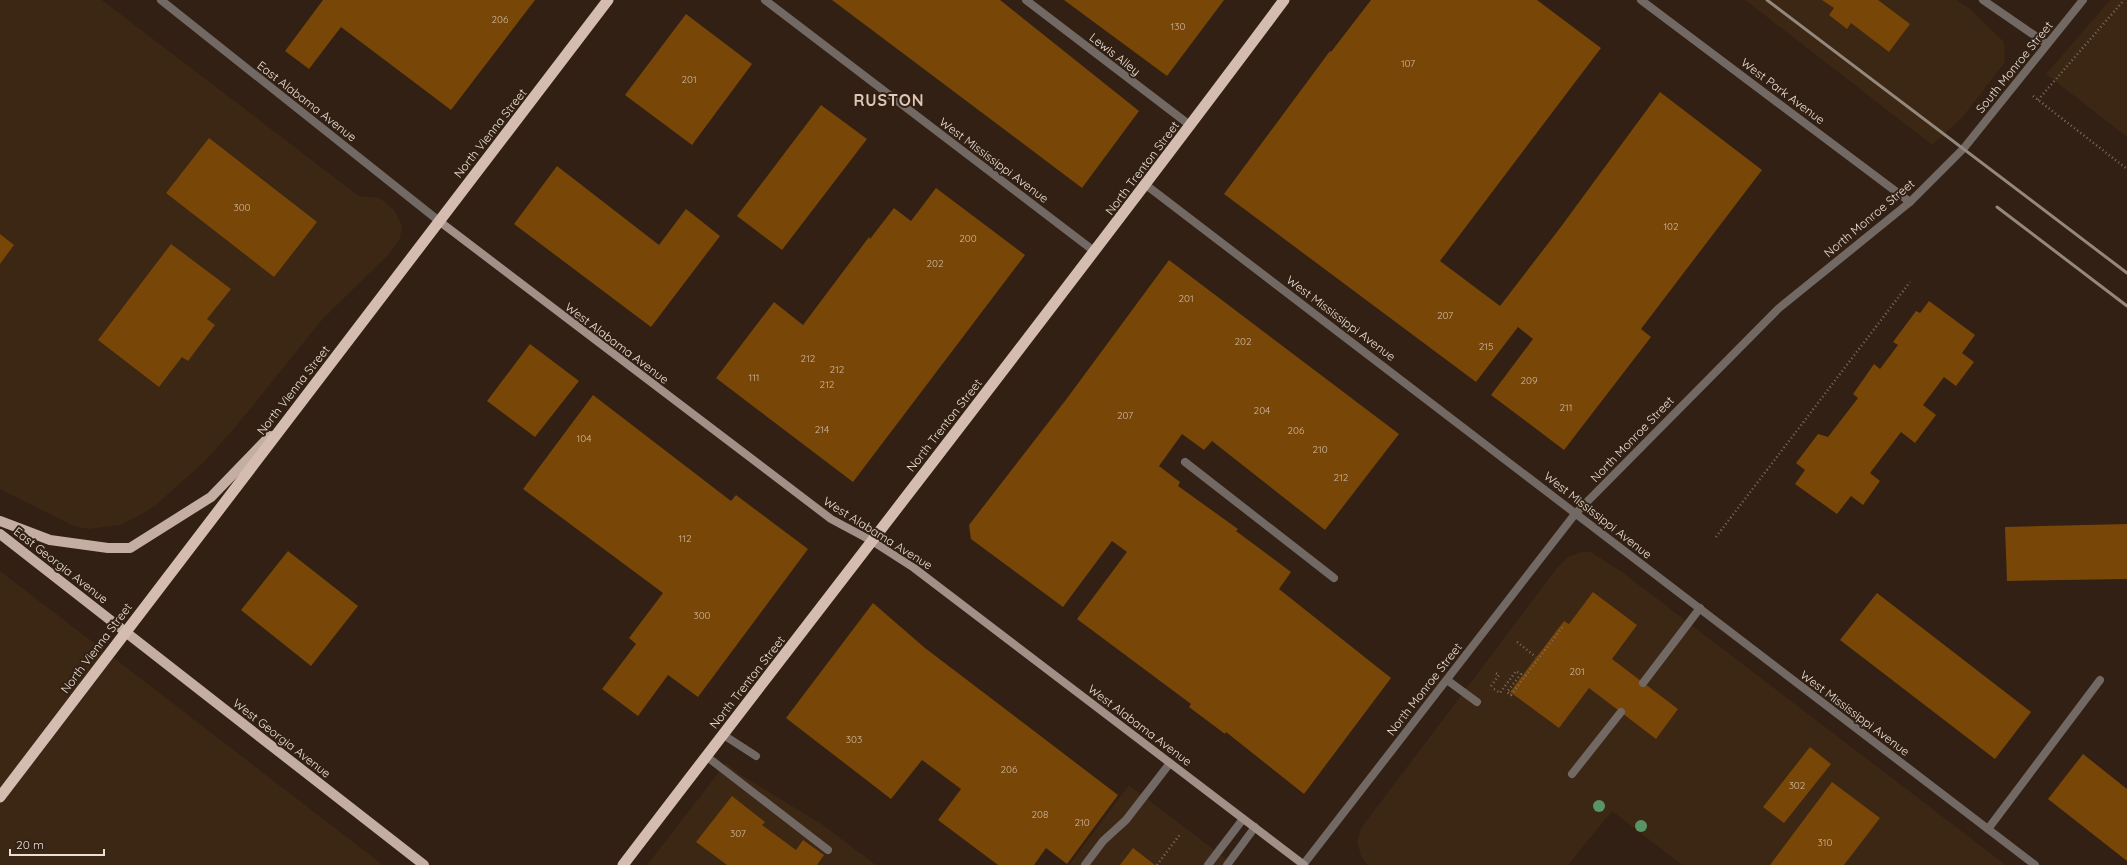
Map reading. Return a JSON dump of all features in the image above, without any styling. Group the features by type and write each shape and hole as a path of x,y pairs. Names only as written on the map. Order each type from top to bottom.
{"highway":[{"name":"North Vienna Street","path":"0,797 608,0"},
{"name":"North Trenton Street","path":"623,865 722,734 1146,185 1284,0"}],"main road":[{"name":"West Alabama Avenue","path":"439,221 831,519 872,540 914,568 1304,865"},
{"path":"0,521 50,540 108,548 130,548 211,497 290,416"},
{"name":"East Georgia Avenue","path":"0,534 125,632"},
{"name":"West Georgia Avenue","path":"125,632 424,865"}],"street":[{"name":"East Alabama Avenue","path":"161,0 439,221"},
{"name":"West Mississippi Avenue","path":"765,0 1094,251"},
{"name":"Lewis Alley","path":"1026,0 1190,126"},
{"name":"West Park Avenue","path":"1641,0 1910,202"},
{"path":"1983,0 2047,44"},
{"name":"South Monroe Street","path":"1964,148 2084,0"},
{"name":"North Monroe Street","path":"1304,865 1576,514 1778,309 1910,202 1964,148"},
{"name":"West Mississippi Avenue","path":"1146,185 2035,865"},
{"path":"1185,462 1334,578"},
{"path":"1643,683 1700,608"},
{"path":"1447,680 1477,702"},
{"path":"1988,829 2100,680"},
{"path":"1572,774 1621,712"},
{"path":"722,734 756,756"},
{"path":"706,756 828,850"},
{"path":"1085,865 1103,841 1126,820 1170,763"},
{"path":"1208,865 1243,819"},
{"path":"1227,865 1256,828"}],"path":[{"path":"2124,0 2038,100 2127,169"},
{"path":"1716,537 1910,282"},
{"path":"1494,672 1499,675 1490,687 1500,693 1516,671 1521,674 1507,692 1511,695 1564,625"},
{"path":"1517,642 1536,657"},
{"path":"1157,865 1181,833"}],"shaded area":[{"path":"0,0 102,0 359,196 380,198 394,210 402,225 400,239 389,254 321,321 234,429 204,462 156,505 120,525 88,529 73,526 0,489"},
{"path":"1745,0 1957,0 1970,9 2004,42 2005,62 1962,118 1932,145"},
{"path":"2110,0 2127,0 2127,137 2046,74"},
{"path":"1580,552 1591,552 1622,572 2006,865 1682,865 1612,811 1568,865 1367,865 1361,856 1357,842 1361,828 1557,568 1568,557"},
{"path":"0,571 161,694 383,865 0,865"},
{"path":"726,763 741,775 823,825 876,865 647,865"},
{"path":"1129,785 1234,865 1069,865"}],"building":[{"path":"323,0 535,0 451,110 341,27 309,69 285,51"},
{"path":"832,0 1000,0 1139,111 1082,188"},
{"path":"1064,0 1224,0 1167,76"},
{"path":"1371,0 1537,0 1601,48 1440,261 1500,306 1560,228 1660,92 1762,170 1641,329 1651,337 1564,450 1491,395 1533,339 1518,327 1476,382 1224,194 1330,51 1331,52"},
{"path":"1822,0 1878,0 1910,24 1889,52 1851,23 1847,29 1829,15 1834,8"},
{"path":"686,14 752,64 692,145 625,95"},
{"path":"821,105 867,139 782,250 737,216"},
{"path":"209,138 317,222 274,277 166,193"},
{"path":"557,166 659,245 686,209 720,236 651,327 514,224"},
{"path":"936,188 1025,255 853,482 716,378 774,302 803,325 869,237 870,239 894,208 911,221"},
{"path":"0,234 14,245 0,264"},
{"path":"171,244 231,289 207,319 215,325 188,361 182,357 159,387 98,340"},
{"path":"1169,260 1399,434 1325,530 1212,441 1204,450 1182,434 1159,466 1180,482 1178,486 1238,529 1236,531 1291,572 1279,589 1391,678 1304,794 1226,732 1225,734 1189,707 1191,704 1077,619 1127,552 1112,541 1063,607 971,539 969,525 1068,397"},
{"path":"1929,301 1975,335 1962,353 1974,362 1956,386 1944,377 1923,405 1936,415 1915,443 1901,432 1870,473 1880,481 1863,505 1851,496 1837,514 1795,484 1805,470 1796,463 1818,434 1828,437 1858,398 1853,394 1874,364 1880,369 1898,345 1893,342 1916,311 1920,313"},
{"path":"530,344 579,381 535,437 487,401"},
{"path":"593,395 731,501 736,495 808,549 698,697 668,675 638,716 602,689 636,644 629,638 663,593 523,489"},
{"path":"2127,524 2127,579 2007,581 2005,527"},
{"path":"288,551 358,606 311,666 241,610"},
{"path":"1593,592 1637,625 1612,659 1678,709 1656,739 1589,688 1559,728 1510,692 1564,621 1569,624"},
{"path":"1877,593 2031,712 1995,759 1840,640"},
{"path":"873,603 925,648 1118,795 1067,864 1046,848 1034,865 998,865 938,820 961,789 922,760 891,799 786,718"},
{"path":"1810,747 1831,764 1784,823 1763,807"},
{"path":"2083,754 2127,789 2127,861 2048,799"},
{"path":"1832,782 1880,818 1844,865 1770,865"},
{"path":"732,796 765,822 762,825 796,850 803,840 824,855 817,865 727,865 696,842"},
{"path":"1133,848 1155,865 1120,865"}],"railway":[{"path":"1767,0 2127,273"},
{"path":"1997,207 2127,306"}],"district":[{"name":"RUSTON","path":"889,100"}]}
